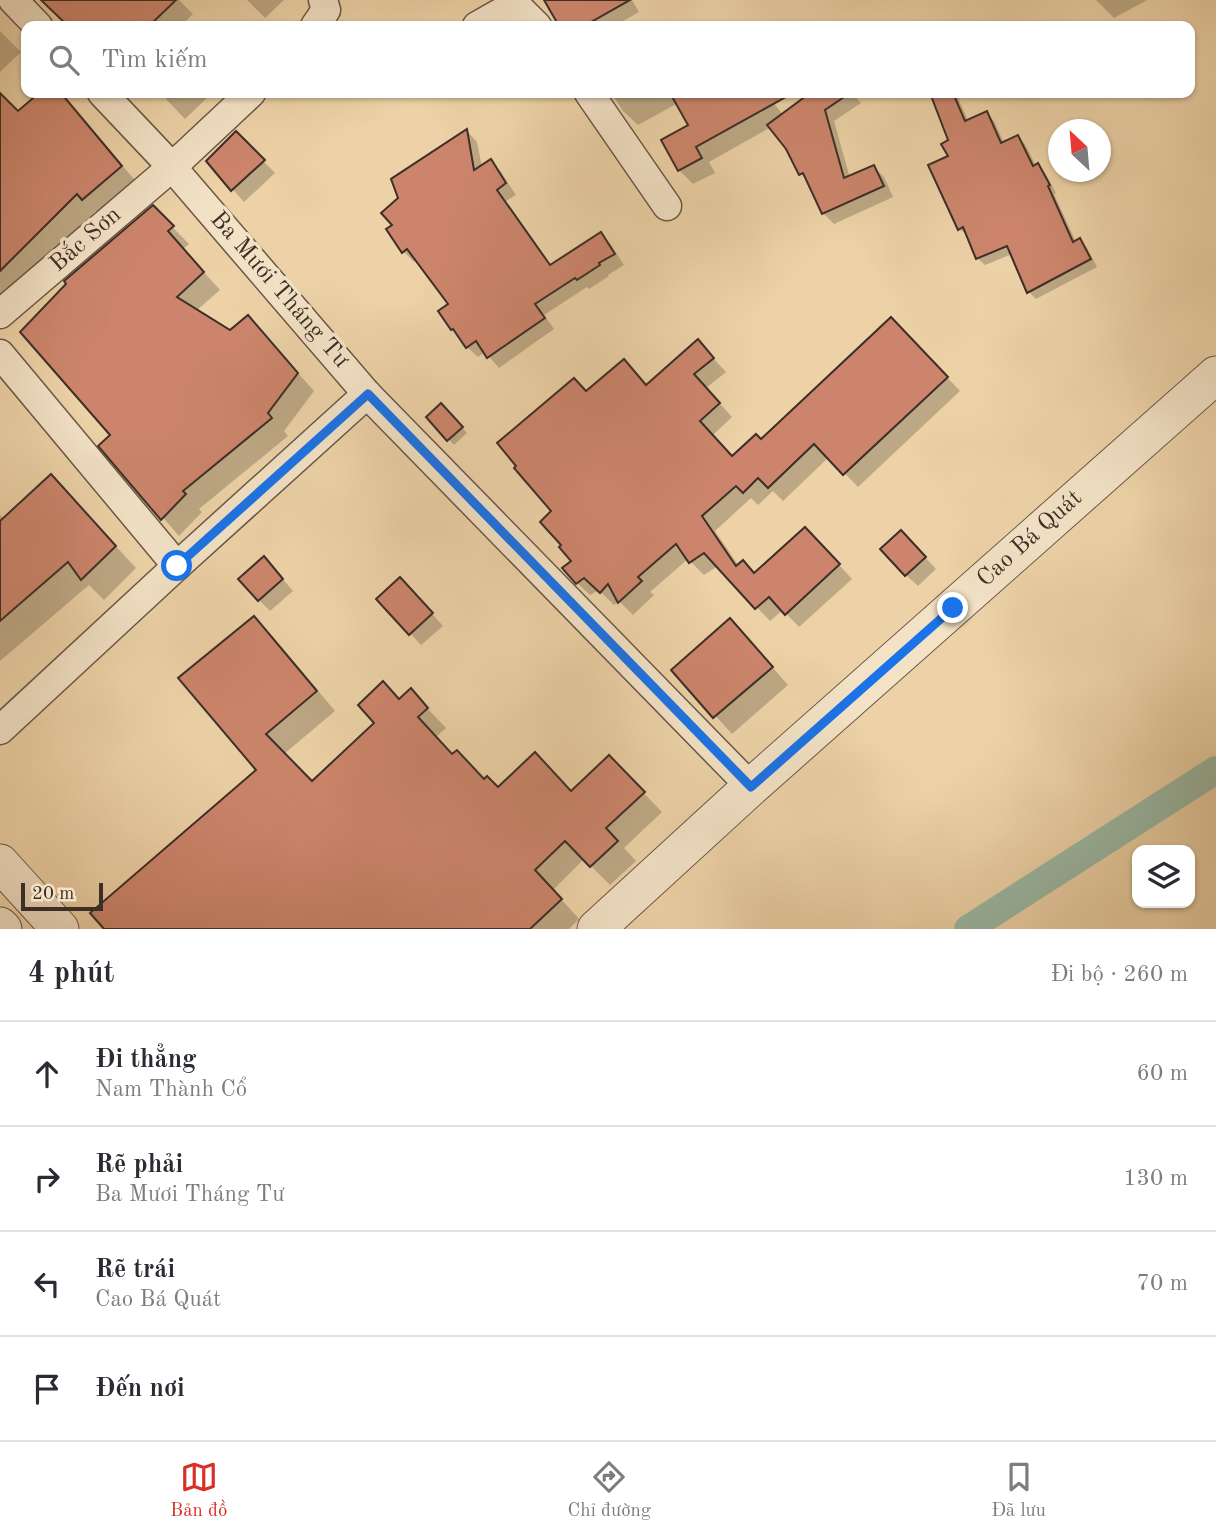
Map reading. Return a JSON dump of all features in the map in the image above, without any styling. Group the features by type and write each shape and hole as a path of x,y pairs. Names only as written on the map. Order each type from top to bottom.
{"street":[{"path":"13,0 33,21"},
{"path":"486,21 507,9 519,8 532,21"},
{"name":"Ba Mươi Tháng Tư","path":"107,98 172,167 368,394 751,787"},
{"name":"Bắc Sơn","path":"0,314 172,167 246,98"},
{"path":"592,98 667,206"},
{"path":"0,354 177,566"},
{"name":"Cao Bá Quát","path":"596,929 751,787 1216,375"},
{"path":"0,730 368,394"},
{"path":"0,863 61,929"}],"building":[{"path":"41,0 176,0 154,21 63,21"},
{"path":"544,0 630,0 593,21 556,21"},
{"path":"0,93 18,111 33,98 65,98 122,166 82,200 77,194 0,271"},
{"path":"673,98 784,98 696,147 702,158 678,171 661,140 688,125"},
{"path":"803,98 843,98 825,110 844,178 874,165 884,186 822,214 803,173 799,175 786,149 767,125"},
{"path":"932,98 955,98 965,121 987,111 1001,143 1018,135 1033,166 1038,163 1073,242 1080,238 1091,259 1027,293 1007,246 976,259 963,227 958,230 928,165 948,156 941,144 948,140"},
{"path":"467,129 474,170 491,159 506,183 497,190 550,265 601,232 615,254 535,304 545,318 487,358 476,341 466,348 453,329 451,330 438,311 448,304 407,249 402,253 386,229 392,225 381,213 398,198 391,179"},
{"path":"236,131 265,160 231,191 206,161"},
{"path":"153,205 174,226 168,231 204,272 177,297 230,330 248,315 298,373 268,413 272,418 183,491 186,494 161,520 98,446 110,435 20,332 66,284 64,281"},
{"path":"891,317 948,377 843,475 814,444 768,488 758,478 743,493 736,486 702,516 736,566 743,560 754,573 805,527 840,564 785,615 769,597 755,609 704,553 689,563 676,544 638,577 642,581 618,603 608,584 600,593 584,578 576,584 562,568 571,561 559,547 561,545 540,522 551,511 514,468 516,466 497,443 574,378 586,391 624,359 646,385 698,339 714,358 694,374 720,403 700,421 732,456 756,434 761,439"},
{"path":"441,403 463,427 447,441 426,417"},
{"path":"51,474 116,546 81,580 68,562 0,621 0,521"},
{"path":"901,530 926,557 905,576 880,549"},
{"path":"264,556 283,579 258,601 238,579"},
{"path":"400,577 433,613 409,635 376,599"},
{"path":"254,616 317,691 266,734 312,781 374,723 358,705 383,681 399,699 411,688 428,708 418,717 452,754 457,750 484,779 487,776 498,787 535,752 571,791 609,755 645,792 606,828 618,841 590,867 565,841 535,870 562,899 530,929 104,929 90,913 256,770 178,678"},
{"path":"730,618 773,667 713,718 671,670"}],"waterway":[{"path":"968,929 1216,770"}],"route":[{"path":"177,566 368,394 751,787 953,608"}]}
